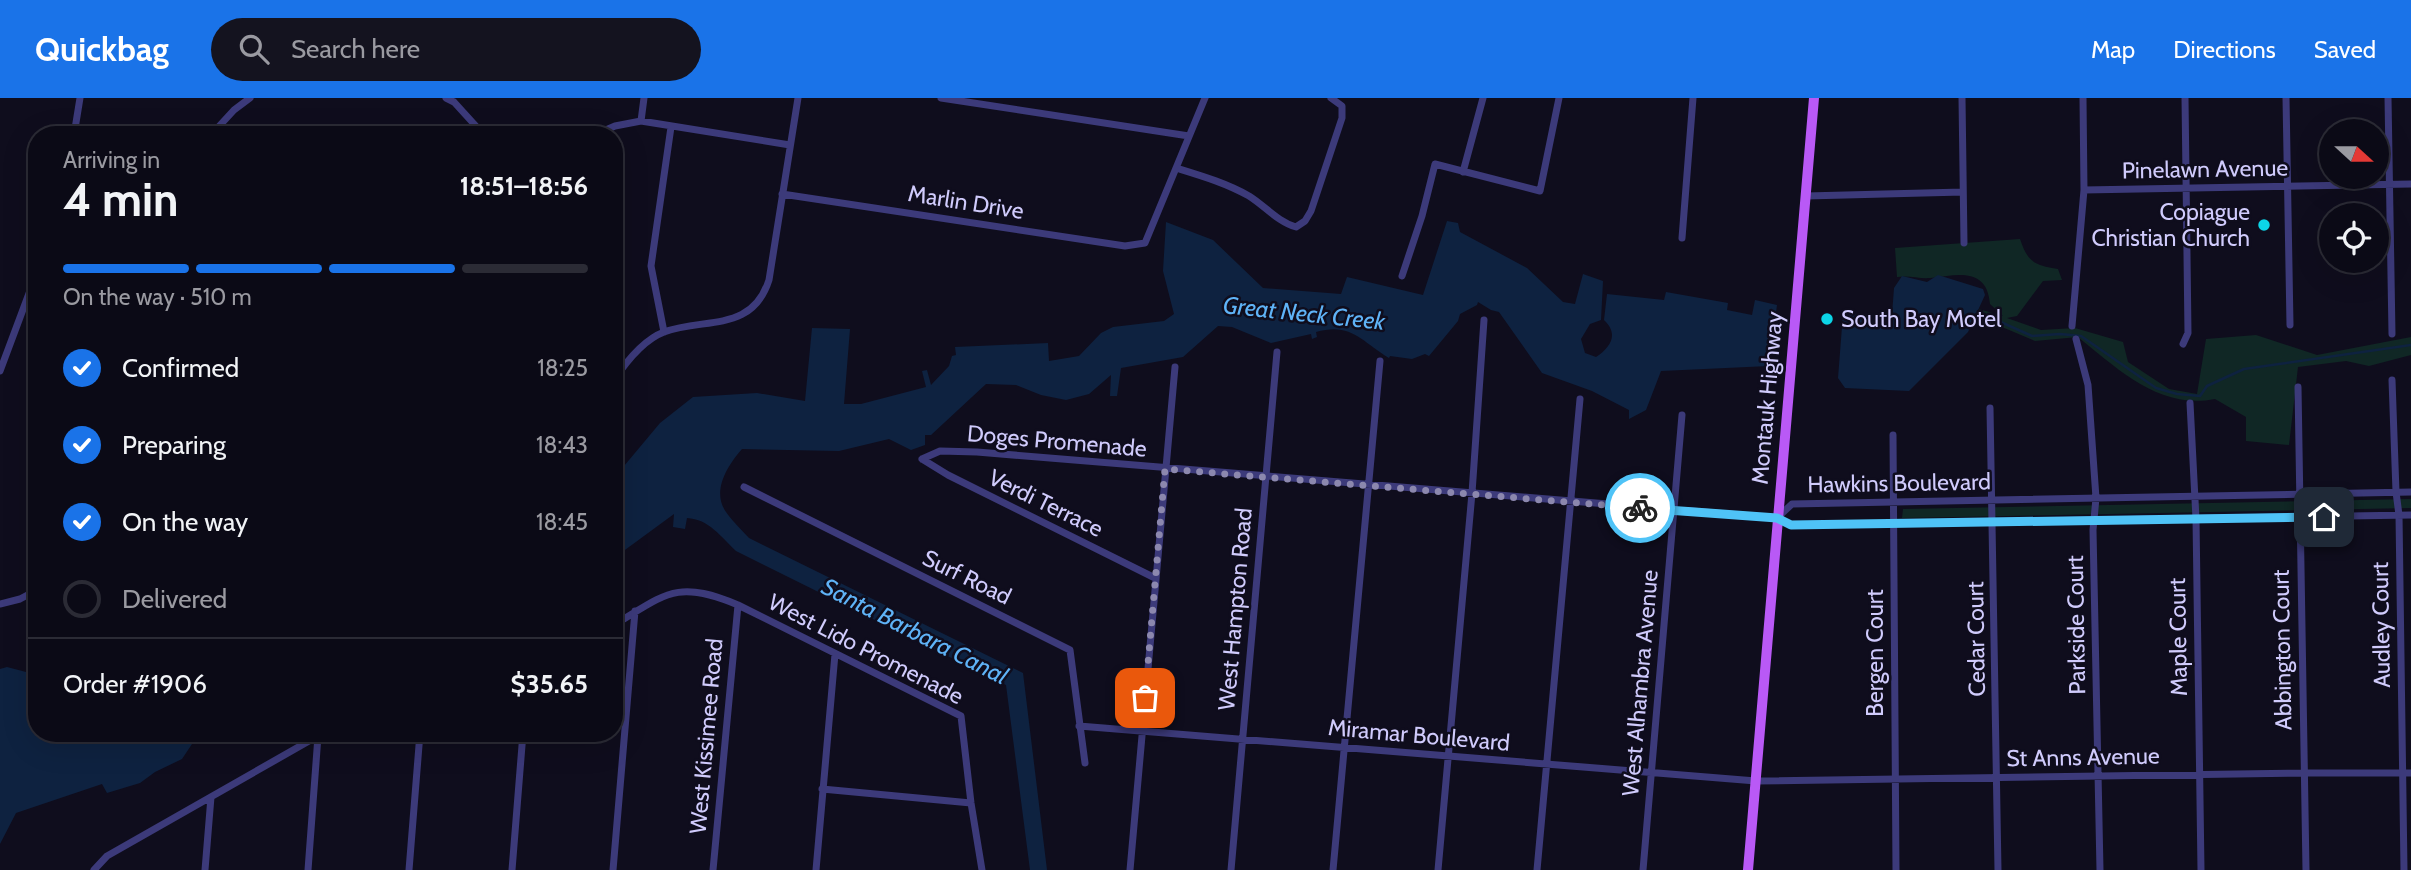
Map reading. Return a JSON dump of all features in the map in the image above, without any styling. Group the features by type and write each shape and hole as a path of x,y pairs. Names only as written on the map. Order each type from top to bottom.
{"main road":[{"name":"Montauk Highway","path":"1748,870 1814,98"}],"street":[{"path":"75,126 80,98"},
{"path":"219,126 250,98"},
{"path":"641,121 644,98"},
{"path":"623,367 640,348 664,332 741,316 764,295 769,280 798,98"},
{"path":"940,98 1189,136"},
{"path":"1205,98 1177,168 1233,187 1286,224 1296,227 1305,221 1311,211 1342,118 1342,106 1331,98"},
{"path":"1463,172 1483,98"},
{"path":"1402,276 1422,216 1435,164 1540,191 1559,98"},
{"path":"1682,238 1693,98"},
{"path":"1962,98 1964,243"},
{"path":"2072,327 2084,190 2083,98"},
{"path":"2183,344 2188,333 2185,98"},
{"path":"2286,98 2290,325"},
{"path":"2388,98 2388,119"},
{"path":"452,99 476,126"},
{"path":"615,126 641,121 790,145"},
{"path":"664,332 651,266 671,127"},
{"name":"Marlin Drive","path":"782,194 1125,246 1145,243 1177,168"},
{"name":"Pinelawn Avenue","path":"2389,185 2411,184"},
{"path":"2389,185 2392,334"},
{"name":"Pinelawn Avenue","path":"2084,190 2319,186"},
{"path":"1806,196 1963,192"},
{"path":"0,371 28,296"},
{"path":"1438,870 1472,493 1484,320"},
{"name":"Parkside Court","path":"2076,339 2088,385 2096,498 2093,521 2100,870"},
{"name":"West Hampton Road","path":"1231,870 1277,352"},
{"path":"1333,870 1380,361"},
{"path":"1130,870 1175,366"},
{"name":"Audley Court","path":"2392,380 2407,773 2404,870"},
{"name":"Abbington Court","path":"2298,387 2306,870"},
{"path":"1537,870 1580,399"},
{"name":"Maple Court","path":"2190,403 2196,519 2201,870"},
{"name":"Cedar Court","path":"1990,408 1998,870"},
{"name":"West Alhambra Avenue","path":"1643,870 1682,415"},
{"name":"Bergen Court","path":"1893,435 1896,870"},
{"name":"Doges Promenade","path":"922,459 940,451 960,452 1777,518"},
{"name":"Verdi Terrace","path":"922,459 948,475 1155,578"},
{"name":"Surf Road","path":"744,487 1070,650 1085,764"},
{"name":"Hawkins Boulevard","path":"2411,492 1792,505 1777,518 1791,525 2411,515"},
{"name":"West Lido Promenade","path":"623,619 665,596 681,592 710,593 961,716 982,870"},
{"path":"0,604 28,595"},
{"name":"West Kissimee Road","path":"713,870 738,605"},
{"path":"613,870 635,611"},
{"path":"816,870 835,654"},
{"name":"Miramar Boulevard","path":"1079,726 1756,781"},
{"path":"94,870 107,856 309,742"},
{"path":"308,870 320,742"},
{"path":"409,870 419,742"},
{"path":"512,870 522,742"},
{"name":"St Anns Avenue","path":"1756,781 2407,773"},
{"path":"822,789 971,803"},
{"path":"205,870 211,797"}],"green space":[{"path":"2020,239 2033,262 2058,269 2062,280 2043,281 2017,316 2007,318 2041,330 2075,328 2123,342 2128,362 2169,389 2197,394 2206,339 2256,335 2317,355 2411,337 2411,355 2369,366 2346,361 2298,367 2289,445 2246,441 2246,417 2215,399 2195,401 2158,393 2124,374 2078,337 2035,341 1976,316 1979,309 2003,316 1990,304 1988,292 1977,278 1960,275 1897,277 1895,248"},
{"path":"2411,499 2411,508 1902,518 1903,509"}],"water":[{"name":"Santa Barbara Canal","path":"1447,221 1458,223 1460,232 1527,268 1563,302 1575,304 1583,274 1603,281 1601,320 1590,324 1581,339 1585,353 1596,357 1606,349 1611,340 1611,330 1604,320 1607,294 1664,300 1666,292 1728,303 1727,310 1752,315 1755,300 1777,305 1774,328 1778,331 1776,350 1768,351 1769,366 1661,371 1646,410 1629,419 1629,410 1592,391 1542,373 1499,312 1478,302 1460,314 1458,321 1429,356 1425,354 1412,359 1389,358 1355,335 1338,329 1316,332 1317,337 1312,339 1311,334 1271,343 1232,327 1218,326 1183,357 1121,368 1117,396 1110,396 1111,375 1089,394 1066,400 1041,395 1016,385 986,384 931,435 925,435 925,445 911,450 889,439 839,451 742,449 731,463 723,479 720,496 728,515 749,538 1023,673 1047,870 1030,870 1006,685 736,551 714,530 695,519 687,518 685,529 673,527 674,514 623,551 623,467 660,423 693,397 757,393 805,401 812,328 850,329 844,404 861,404 926,387 922,371 927,370 931,385 949,366 952,356 956,355 955,347 1048,343 1049,361 1079,356 1101,333 1113,327 1164,321 1174,314 1163,271 1166,222 1213,240 1263,288 1341,294 1347,277 1423,295"},
{"path":"1938,275 1983,289 1985,295 1968,332 1909,391 1845,388 1838,378 1843,314 1892,315 1894,288 1902,276 1927,282"},
{"path":"7,667 28,671 28,742 195,742 182,759 155,772 140,783 107,793 102,784 16,813 0,844 0,669"}],"waterway":[{"name":"Great Neck Creek","path":"1976,311 2032,336 2081,336 2156,388 2177,394 2200,396 2207,386 2244,369 2411,345"}],"way so far":[{"path":"1145,698 1165,469 1640,508"}],"place":[{"name":"Copiague Christian Church","path":"2264,225"},
{"name":"South Bay Motel","path":"1827,319"}],"route":[{"path":"1640,508 1760,519 1777,518 1791,525 2324,517"}]}
